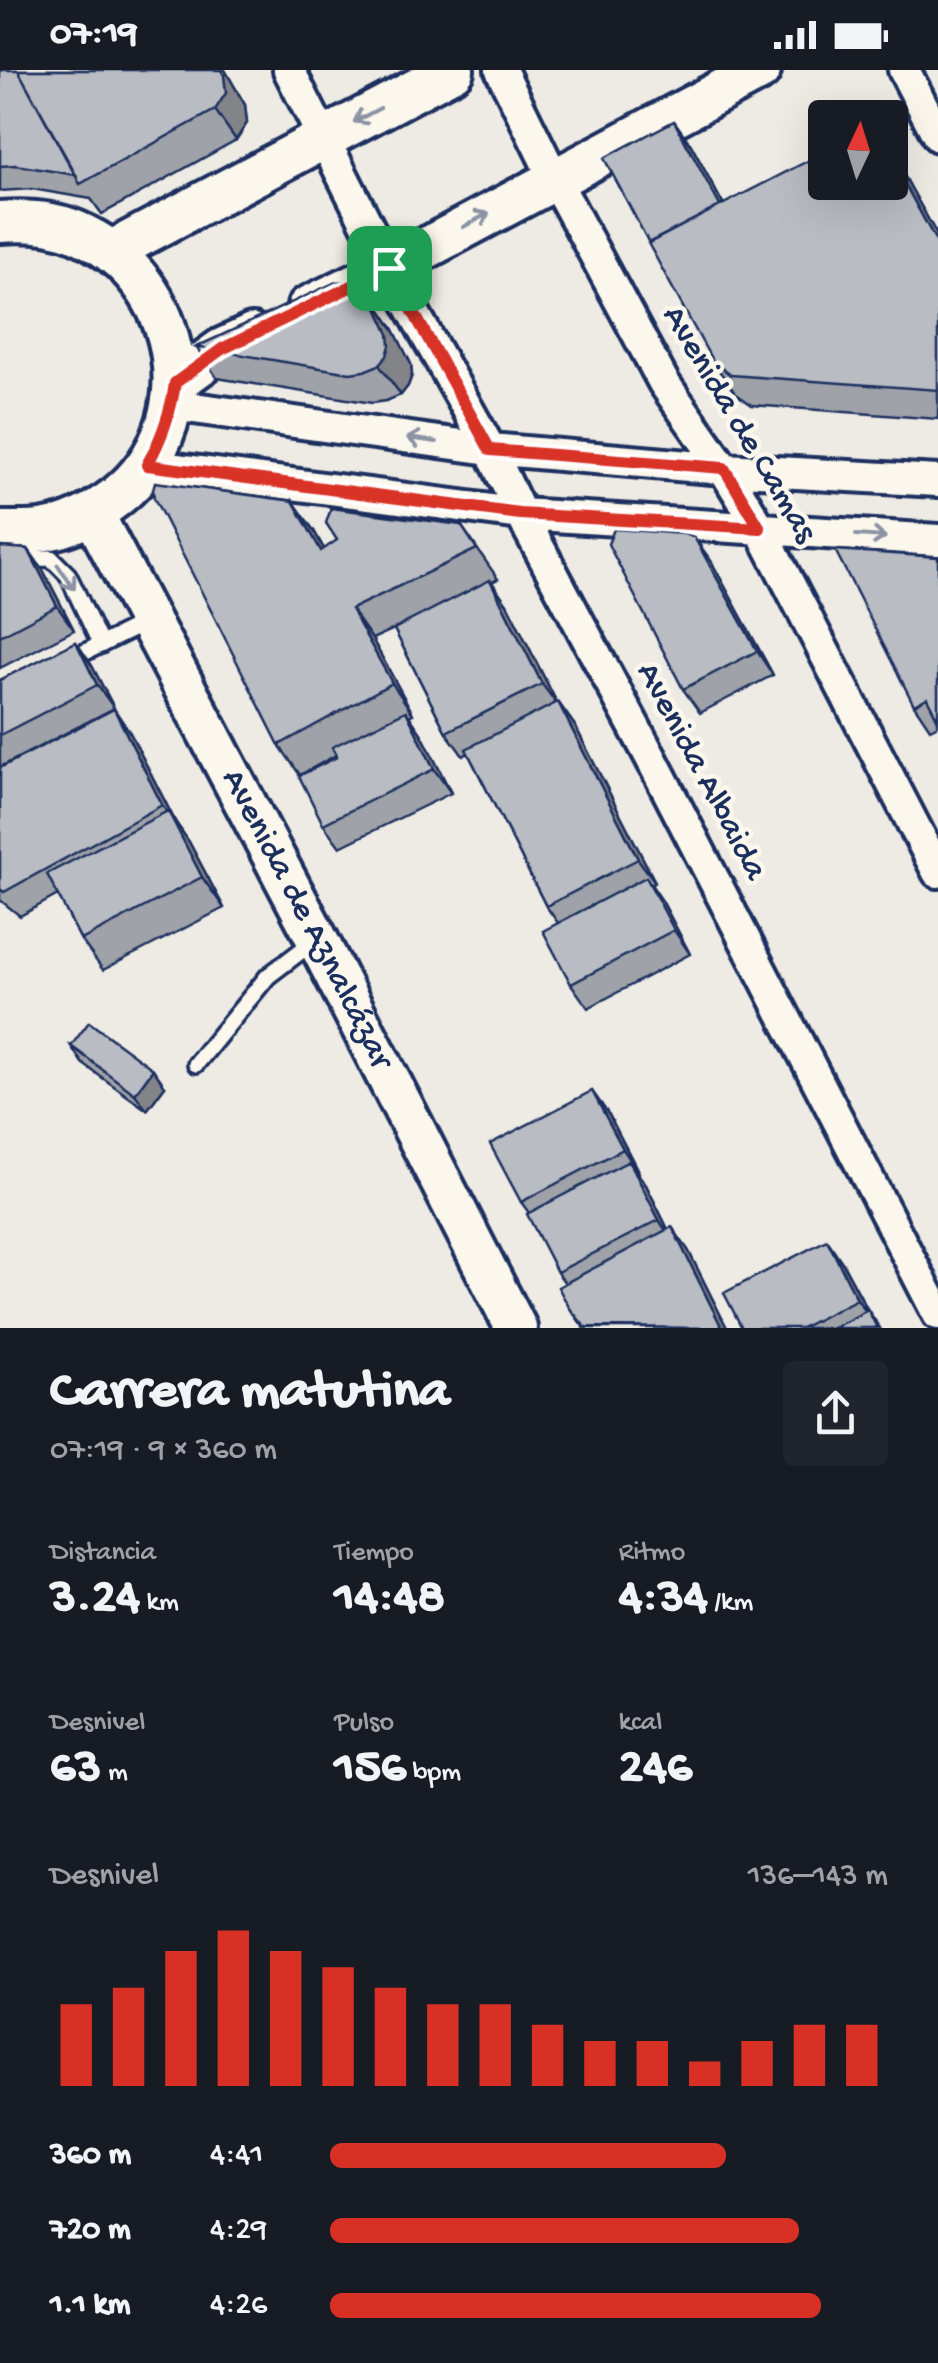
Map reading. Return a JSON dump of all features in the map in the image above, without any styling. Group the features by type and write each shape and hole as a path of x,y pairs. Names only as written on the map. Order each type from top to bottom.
{"street":[{"name":"Avenida Albaida","path":"289,70 938,1314"},
{"path":"112,251 453,70"},
{"name":"Avenida de Camas","path":"501,70 554,178 664,382 760,528 938,872"},
{"path":"174,394 222,349 389,268 760,70"},
{"path":"904,70 938,136"},
{"path":"0,222 30,220 73,230 112,251 147,288 169,333 174,394 163,436 147,465 123,493 93,514 48,530 0,532"},
{"path":"174,394 490,450 938,481"},
{"path":"147,465 520,514 938,540"},
{"name":"Avenida de Aznalcázar","path":"93,514 516,1328"}],"lane":[{"path":"0,557 50,558 68,575 101,645"},
{"path":"50,669 150,621"},
{"path":"196,1064 268,976 317,939"}],"building":[{"path":"0,70 18,70 76,175 0,166"},
{"path":"18,70 221,70 226,93 215,110 80,184"},
{"path":"674,121 720,206 649,243 604,158"},
{"path":"808,161 808,200 908,200 908,190 938,245 938,390 731,375 713,362 648,243"},
{"path":"346,281 372,297 389,334 387,356 379,365 350,373 196,347 336,282"},
{"path":"155,482 293,501 321,551 337,540 326,523 331,508 461,525 477,549 351,609 392,683 279,745 154,498"},
{"path":"614,529 694,537 757,651 683,689 608,544"},
{"path":"0,547 28,549 57,606 0,636"},
{"path":"835,550 938,557 938,720 927,698 914,705"},
{"path":"490,580 542,684 446,732 394,629"},
{"path":"76,642 97,685 0,735 0,680"},
{"path":"558,702 638,859 546,906 466,749"},
{"path":"114,709 162,805 4,892 0,889 0,768"},
{"path":"406,711 434,769 323,824 299,776 337,757 332,747"},
{"path":"168,811 202,877 81,940 47,874"},
{"path":"646,877 674,930 571,984 543,931"},
{"path":"89,1022 153,1069 135,1094 71,1046"},
{"path":"592,1091 623,1149 521,1202 490,1144"},
{"path":"629,1161 659,1220 557,1272 527,1214"},
{"path":"672,1227 722,1328 585,1327 558,1287"},
{"path":"827,1240 857,1299 801,1328 742,1328 724,1293"},
{"path":"868,1310 877,1328 833,1328"}],"route":[{"path":"389,268 490,450 724,468 760,528 520,514 147,465 163,436 175,383 222,349 389,268"}]}
